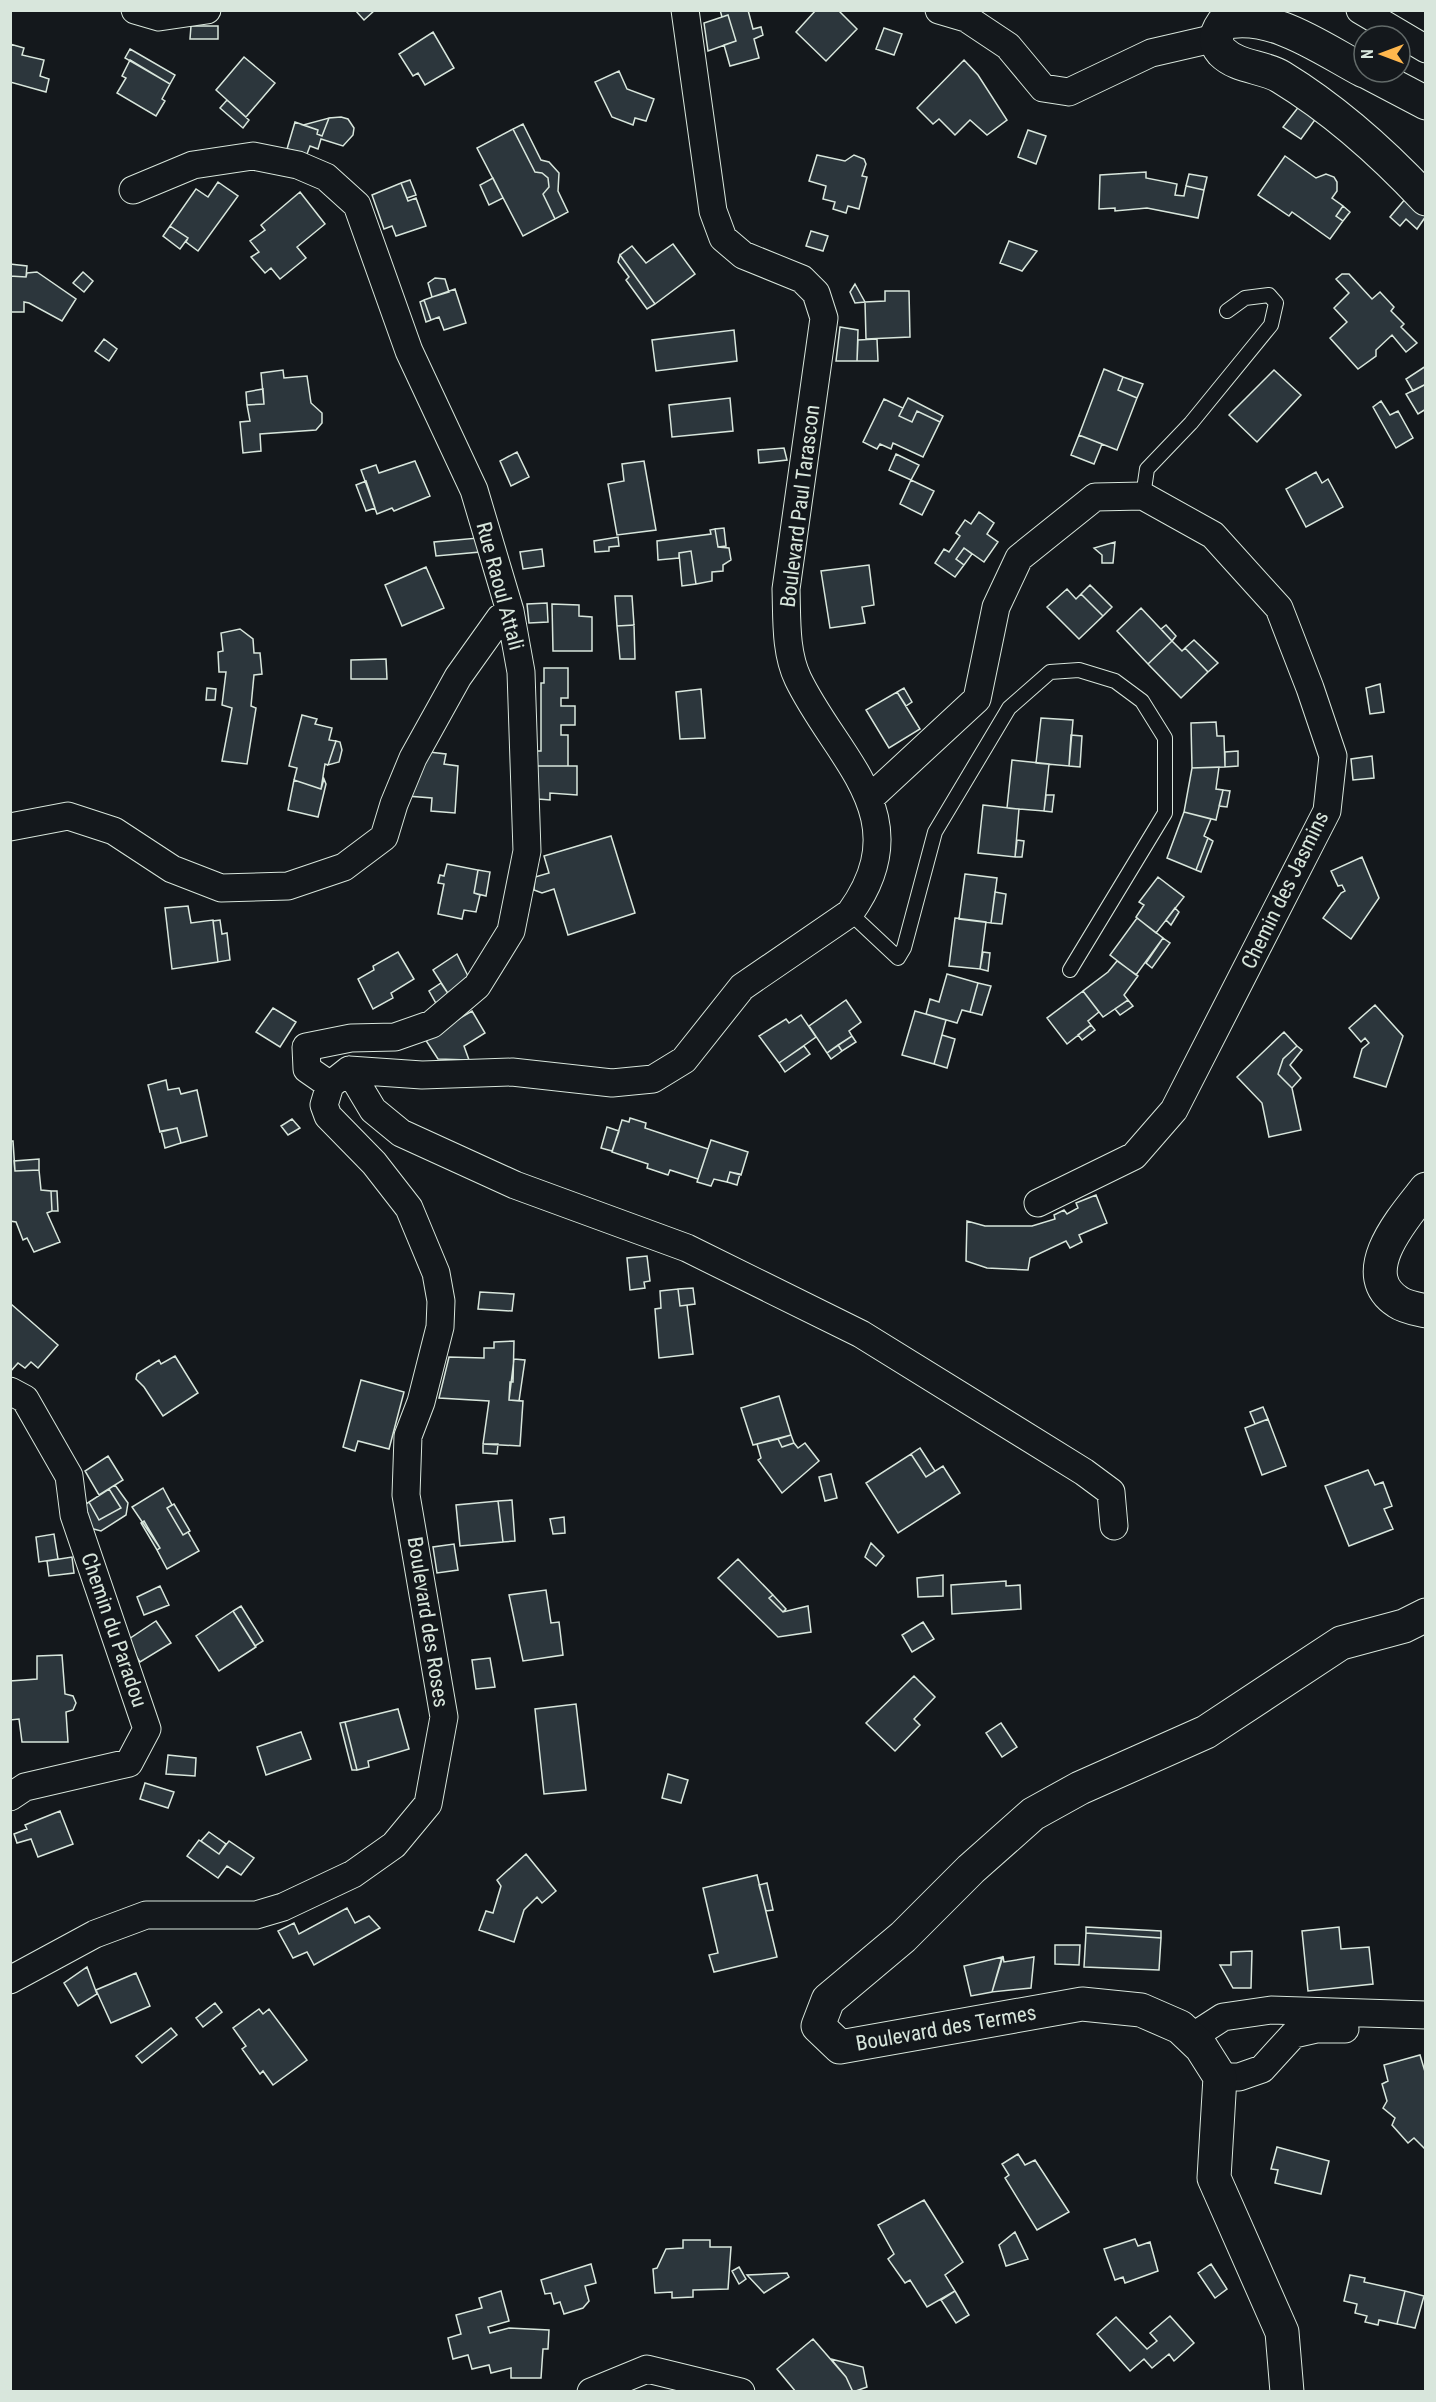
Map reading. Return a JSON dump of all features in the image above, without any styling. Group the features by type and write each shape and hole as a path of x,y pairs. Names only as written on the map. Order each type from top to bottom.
{"street":[{"path":"135,10 159,16 207,10"},
{"name":"Boulevard Paul Tarascon","path":"340,1077 422,1076 512,1071 612,1083 653,1079 684,1060 742,987 850,913 861,897 875,864 876,831 870,798 847,754 819,716 797,677 787,633 786,589 824,318 816,293 802,279 743,255 723,238 713,211 685,10"},
{"path":"939,10 966,18 1008,46 1043,87 1068,92 1151,53 1216,38"},
{"path":"1360,10 1425,49"},
{"path":"1352,64 1284,29 1258,21 1233,20 1222,23 1217,31 1218,46 1224,54 1236,61 1278,75 1333,112 1395,166 1425,199"},
{"path":"1389,84 1425,103"},
{"name":"Rue Raoul Attali","path":"133,190 193,165 253,156 298,165 326,177 357,205 409,351 474,490 510,610 521,672 528,851 511,931 477,986 432,1024 394,1037 351,1038 306,1047 307,1069 340,1077"},
{"path":"870,798 977,699 996,607 1019,558 1095,497 1143,496"},
{"name":"Chemin des Jasmins","path":"1038,1203 1134,1156 1174,1110 1326,811 1333,756 1279,608 1213,535 1143,496"},
{"path":"10,827 68,816 114,831 172,869 221,888 288,886 344,867 384,837 394,804 413,758 458,676 500,618 510,610"},
{"path":"340,1077 373,1110 401,1133 515,1185 687,1248 861,1334 1084,1472 1111,1492 1114,1526"},
{"name":"Boulevard des Roses","path":"10,1980 95,1934 146,1915 256,1915 283,1907 353,1874 394,1845 428,1804 444,1717 406,1495 408,1436 421,1402 437,1338 441,1301 436,1273 409,1208 374,1163 328,1116 324,1105 340,1077"},
{"path":"1425,1189 1390,1235 1380,1267 1384,1287 1399,1303 1425,1311"},
{"name":"Chemin du Paradou","path":"10,1391 25,1399 69,1476 74,1515 147,1729 129,1763 25,1787 10,1797"},
{"name":"Boulevard des Termes","path":"1220,2077 1202,2047 1192,2037 1180,2027 1141,2010 1082,2004 840,2047 818,2026 828,2000 903,1937 971,1869 1033,1814 1080,1788 1206,1732 1341,1643 1404,1626 1425,1615"},
{"path":"1192,2037 1224,2017 1271,2010 1425,2015"},
{"path":"1287,2391 1282,2332 1214,2178 1220,2077 1239,2077 1262,2069 1294,2034 1316,2029 1425,2028"},
{"path":"591,2391 647,2369 741,2391"}],"lane":[{"path":"1143,496 1147,469 1191,423 1271,325 1276,303 1269,295 1245,298 1227,311"},
{"path":"850,913 898,958 904,948 935,832 1009,708 1050,672 1079,670 1115,681 1142,701 1165,738 1165,813 1070,970"}],"building":[{"path":"355,10 375,10 364,20"},
{"path":"720,10 748,10 753,29 761,27 763,35 754,39 759,58 730,66 724,45 736,41 728,15 722,17"},
{"path":"816,10 838,10 857,29 826,61 796,32"},
{"path":"728,15 736,41 708,51 704,23"},
{"path":"191,26 218,26 218,39 190,39"},
{"path":"884,28 902,34 894,55 876,49"},
{"path":"433,32 454,68 425,85 418,73 413,76 399,54"},
{"path":"10,44 24,48 22,55 44,60 40,76 49,79 46,92 10,82"},
{"path":"130,49 175,75 170,84 125,58"},
{"path":"244,57 275,83 246,117 216,90"},
{"path":"130,60 170,84 162,99 165,101 156,116 117,93 126,78 122,76"},
{"path":"964,60 978,75 1007,120 987,135 970,120 955,135 939,119 933,124 917,108"},
{"path":"619,71 627,89 654,99 646,121 635,118 633,125 612,117 595,82"},
{"path":"227,100 249,120 243,128 220,108"},
{"path":"1300,105 1317,117 1301,139 1283,127"},
{"path":"329,118 348,119 354,128 353,135 343,146 321,139 318,149 310,146 307,154 287,149 295,122 318,130 317,134 322,136"},
{"path":"329,118 322,136 317,134 318,130 303,125"},
{"path":"523,124 541,160 549,162 559,173 558,191 568,212 555,219 543,194 549,187 548,178 542,173 535,172 513,129"},
{"path":"513,129 535,172 542,173 548,178 549,187 543,194 555,219 523,236 477,148"},
{"path":"1028,130 1046,136 1036,164 1018,157"},
{"path":"817,155 845,161 854,155 864,159 866,164 862,176 867,177 859,209 848,206 846,213 833,209 835,202 823,199 826,186 809,181"},
{"path":"1285,156 1316,178 1326,174 1334,177 1337,182 1337,191 1332,198 1343,206 1336,216 1343,221 1330,239 1292,212 1289,216 1258,195"},
{"path":"1146,172 1146,178 1177,184 1175,195 1184,196 1186,186 1204,190 1198,218 1147,208 1115,211 1115,208 1099,209 1100,175"},
{"path":"1189,174 1207,177 1204,190 1186,186"},
{"path":"493,178 503,198 489,205 480,185"},
{"path":"410,180 416,195 407,198 401,183"},
{"path":"218,182 238,196 198,251 186,242 188,238 170,226 196,189 208,197"},
{"path":"401,183 408,201 416,198 426,226 396,236 392,226 384,229 372,195"},
{"path":"300,192 325,224 297,247 306,258 280,279 271,268 265,273 251,257 259,252 250,241 265,230 261,225"},
{"path":"1406,198 1426,216 1417,229 1406,219 1400,226 1390,217"},
{"path":"1343,206 1350,212 1343,221 1336,216"},
{"path":"170,226 188,238 180,249 163,236"},
{"path":"811,231 828,236 823,251 806,246"},
{"path":"1009,241 1037,251 1022,271 1000,263"},
{"path":"673,244 695,274 655,304 620,255 632,246 646,263"},
{"path":"620,255 655,304 647,309 626,280 629,277 618,262"},
{"path":"10,264 27,266 26,277 10,276"},
{"path":"37,272 76,299 62,321 24,302 24,312 10,312 10,276 26,277 27,273"},
{"path":"83,272 93,281 84,292 73,283"},
{"path":"1342,274 1349,274 1372,299 1380,292 1394,307 1391,311 1404,324 1401,327 1417,343 1406,352 1392,335 1376,350 1376,356 1358,369 1330,338 1347,322 1334,308 1349,293 1336,279"},
{"path":"435,278 445,279 449,292 432,297 428,283"},
{"path":"855,284 865,302 855,303 850,292"},
{"path":"455,289 466,323 444,330 439,317 431,320 424,300"},
{"path":"885,291 909,291 910,337 866,339 865,302 885,301"},
{"path":"424,300 431,320 426,322 420,302"},
{"path":"840,327 858,330 857,361 836,361"},
{"path":"734,330 737,361 656,371 652,340"},
{"path":"104,339 117,349 109,361 95,351"},
{"path":"877,339 878,361 857,361 858,340"},
{"path":"1426,366 1426,384 1413,391 1406,379"},
{"path":"1104,369 1123,377 1118,390 1137,398 1117,450 1079,435"},
{"path":"283,370 284,378 307,376 311,403 322,413 322,423 316,430 260,434 261,451 243,453 240,422 250,421 247,405 264,404 261,373"},
{"path":"1274,370 1301,395 1257,442 1229,415"},
{"path":"1123,377 1143,384 1137,398 1118,390"},
{"path":"1426,384 1426,409 1418,414 1406,394"},
{"path":"263,389 264,404 247,405 246,392"},
{"path":"730,398 733,431 672,437 669,405"},
{"path":"908,398 943,416 940,422 917,411 912,422 899,416"},
{"path":"884,399 903,408 899,416 912,422 917,411 940,422 923,457 893,443 891,449 880,444 877,449 863,442"},
{"path":"1381,401 1390,415 1398,411 1413,438 1396,448 1373,407"},
{"path":"1079,435 1102,444 1094,464 1071,455"},
{"path":"784,448 787,460 759,463 758,450"},
{"path":"517,452 529,477 511,486 500,461"},
{"path":"896,454 919,465 911,480 889,470"},
{"path":"415,461 430,496 394,511 392,508 377,514 361,470 376,465 379,473"},
{"path":"644,461 656,530 617,535 608,484 624,481 622,464"},
{"path":"1316,472 1322,483 1328,479 1343,507 1306,527 1286,489"},
{"path":"911,480 934,491 922,515 900,504"},
{"path":"366,481 375,508 366,511 356,485"},
{"path":"979,512 994,523 987,534 998,542 984,562 964,548 956,559 964,565 955,577 935,563 944,549 949,552 960,536 956,533 965,520 971,524"},
{"path":"724,528 726,546 718,547 715,529"},
{"path":"715,529 718,547 729,548 731,560 723,565 723,571 712,572 712,581 696,584 691,551 679,553 679,558 658,560 657,541 711,534 710,530"},
{"path":"618,537 619,546 609,547 609,551 595,552 594,541"},
{"path":"478,538 480,552 436,556 434,542"},
{"path":"1115,542 1113,563 1102,563 1102,555 1094,548"},
{"path":"964,548 972,554 964,565 956,559"},
{"path":"542,549 544,566 523,569 520,552"},
{"path":"691,551 696,584 682,586 679,553"},
{"path":"869,565 874,605 862,607 865,623 830,628 821,571"},
{"path":"426,567 444,608 402,626 385,585"},
{"path":"1090,585 1112,607 1103,616 1081,594"},
{"path":"1067,589 1076,599 1081,594 1103,616 1079,639 1047,607"},
{"path":"615,596 632,596 634,625 617,626"},
{"path":"547,603 548,622 529,623 527,604"},
{"path":"552,604 579,605 579,616 592,617 592,651 553,651"},
{"path":"1141,608 1172,641 1148,664 1117,631"},
{"path":"634,625 635,659 620,659 617,626"},
{"path":"1166,625 1176,636 1172,641 1161,629"},
{"path":"240,629 253,639 254,653 260,653 262,674 254,675 251,706 256,708 247,764 222,761 232,708 222,705 226,672 219,672 218,652 223,651 221,633"},
{"path":"1194,640 1218,663 1208,672 1185,648"},
{"path":"1172,641 1182,651 1185,648 1208,672 1181,698 1148,664"},
{"path":"386,659 387,679 351,679 351,660"},
{"path":"544,668 568,668 568,698 561,698 561,706 575,706 575,725 561,725 561,735 568,735 568,766 534,766 534,751 541,751 541,683 544,683"},
{"path":"1380,684 1384,712 1370,714 1366,688"},
{"path":"207,688 216,689 215,700 206,700"},
{"path":"904,688 912,702 906,706 897,692"},
{"path":"701,689 705,738 680,739 676,692"},
{"path":"897,692 920,729 889,748 866,710"},
{"path":"302,715 317,719 315,724 332,728 329,740 336,741 328,765 325,764 321,789 294,780 297,768 289,766"},
{"path":"1041,718 1073,720 1069,766 1036,763"},
{"path":"1216,722 1217,736 1224,736 1225,767 1192,768 1191,723"},
{"path":"1071,735 1082,736 1080,767 1069,766"},
{"path":"336,741 340,742 342,750 339,762 328,765"},
{"path":"1238,751 1238,766 1225,767 1225,752"},
{"path":"429,752 446,754 444,764 458,766 455,813 431,811 432,798 407,796"},
{"path":"1372,756 1374,778 1353,780 1351,759"},
{"path":"1012,760 1049,764 1044,811 1007,808"},
{"path":"534,766 577,766 577,795 550,793 550,800 538,799"},
{"path":"1219,767 1216,789 1223,790 1216,820 1184,812 1192,768"},
{"path":"324,779 326,784 318,817 288,810 294,780 321,789"},
{"path":"1223,790 1230,791 1227,807 1219,806"},
{"path":"1046,795 1054,795 1052,812 1044,811"},
{"path":"983,805 1019,809 1015,857 978,853"},
{"path":"1184,812 1211,819 1204,836 1208,838 1196,870 1167,858"},
{"path":"611,836 635,913 568,935 554,889 542,893 534,890 535,877 549,873 544,856"},
{"path":"1208,838 1213,841 1201,872 1196,870"},
{"path":"1017,840 1024,841 1022,857 1015,857"},
{"path":"1362,857 1379,898 1351,939 1323,918 1341,893 1345,891 1342,885 1338,886 1331,871"},
{"path":"447,864 478,870 474,893 480,895 476,912 464,910 462,919 438,914 444,884 438,883 440,875 444,876"},
{"path":"478,870 490,872 486,896 474,893"},
{"path":"965,874 997,878 991,923 959,919"},
{"path":"1158,877 1184,897 1156,933 1136,917 1144,905 1139,902"},
{"path":"995,892 1006,894 1002,924 991,923"},
{"path":"188,906 191,923 213,920 218,962 172,969 165,908"},
{"path":"1175,908 1179,912 1171,925 1166,920"},
{"path":"955,918 986,922 980,969 949,966"},
{"path":"1137,918 1163,938 1136,975 1110,955"},
{"path":"220,920 222,934 227,933 230,960 218,962 213,921"},
{"path":"1163,938 1170,943 1152,968 1146,963"},
{"path":"398,952 414,979 391,993 393,998 373,1009 358,979 374,970 373,966"},
{"path":"983,952 990,953 988,971 980,969"},
{"path":"457,954 468,976 449,995 433,970"},
{"path":"1117,961 1138,976 1124,995 1128,1000 1103,1017 1083,991 1108,972"},
{"path":"947,974 978,983 970,1012 962,1010 957,1023 926,1014 930,999 939,1002"},
{"path":"441,983 449,995 437,1005 429,991"},
{"path":"978,983 991,986 982,1015 970,1012"},
{"path":"1083,991 1099,1012 1088,1021 1091,1025 1067,1044 1047,1018"},
{"path":"846,1000 861,1022 849,1031 852,1036 827,1053 809,1026"},
{"path":"1128,1000 1133,1006 1120,1015 1115,1009"},
{"path":"1375,1005 1403,1036 1386,1087 1354,1077 1362,1049 1369,1043 1365,1038 1361,1042 1349,1028"},
{"path":"273,1008 296,1022 280,1047 256,1032"},
{"path":"472,1011 485,1033 464,1046 469,1060 438,1059 425,1039"},
{"path":"915,1011 946,1020 934,1064 902,1055"},
{"path":"801,1015 816,1037 779,1063 759,1036 786,1019 789,1023"},
{"path":"1091,1025 1095,1030 1082,1040 1078,1035"},
{"path":"1284,1032 1297,1046 1283,1059 1278,1074 1292,1088 1301,1130 1269,1137 1262,1103 1237,1077"},
{"path":"942,1035 955,1039 947,1068 934,1064"},
{"path":"852,1036 856,1042 842,1051 838,1045"},
{"path":"838,1045 842,1051 831,1059 827,1053"},
{"path":"804,1046 810,1054 785,1072 779,1063"},
{"path":"1297,1046 1302,1050 1290,1065 1301,1078 1292,1088 1278,1074 1283,1059"},
{"path":"166,1080 168,1090 179,1088 181,1094 197,1090 207,1136 181,1143 177,1128 160,1132 148,1085"},
{"path":"630,1118 646,1123 645,1128 708,1149 698,1179 670,1170 668,1175 647,1168 648,1164 612,1152 622,1120 629,1122"},
{"path":"292,1119 300,1128 288,1135 281,1126"},
{"path":"607,1127 619,1131 612,1151 601,1148"},
{"path":"177,1128 181,1143 165,1148 161,1131"},
{"path":"711,1140 748,1152 741,1175 730,1172 727,1182 714,1179 711,1186 697,1182"},
{"path":"10,1141 13,1141 15,1171 39,1170 41,1190 51,1191 52,1211 47,1213 60,1242 34,1252 27,1238 23,1240 16,1222 10,1221"},
{"path":"39,1159 39,1170 15,1171 14,1161"},
{"path":"730,1172 740,1174 737,1185 727,1182"},
{"path":"51,1191 57,1191 58,1211 52,1211"},
{"path":"1096,1195 1107,1223 1079,1235 1082,1242 1070,1248 1066,1241 1030,1258 1028,1270 987,1268 966,1261 967,1221 985,1226 1032,1226 1055,1219 1054,1215 1064,1210 1067,1214 1078,1208 1076,1203"},
{"path":"647,1256 650,1281 644,1282 645,1288 630,1290 627,1258"},
{"path":"693,1288 695,1304 680,1306 678,1289"},
{"path":"678,1289 680,1306 687,1305 693,1354 659,1358 655,1309 661,1308 660,1291"},
{"path":"480,1292 514,1294 512,1311 478,1309"},
{"path":"11,1304 58,1345 38,1368 31,1362 25,1368 18,1363 10,1372"},
{"path":"514,1341 513,1382 510,1382 509,1400 523,1401 520,1446 483,1444 489,1401 439,1398 449,1357 484,1358 484,1348 494,1348 494,1342"},
{"path":"175,1356 198,1393 163,1416 136,1379 137,1374 159,1360 161,1364"},
{"path":"514,1359 525,1360 519,1401 509,1400"},
{"path":"361,1380 404,1392 389,1449 358,1441 355,1451 343,1447"},
{"path":"779,1396 791,1435 753,1445 741,1408"},
{"path":"1263,1407 1268,1419 1255,1424 1250,1412"},
{"path":"1268,1419 1286,1466 1262,1475 1245,1428"},
{"path":"791,1435 794,1443 782,1447 778,1439"},
{"path":"778,1439 782,1447 794,1443 798,1448 805,1443 819,1461 782,1493 758,1460 761,1458 757,1444"},
{"path":"483,1444 498,1444 497,1454 483,1453"},
{"path":"920,1448 935,1471 926,1477 911,1454"},
{"path":"911,1454 926,1477 943,1466 960,1493 898,1533 866,1483"},
{"path":"108,1456 123,1480 99,1495 85,1471"},
{"path":"1368,1470 1375,1485 1383,1482 1392,1506 1384,1509 1393,1529 1349,1546 1325,1486"},
{"path":"831,1474 837,1498 825,1501 819,1477"},
{"path":"115,1485 128,1503 126,1515 101,1531 90,1528 81,1507 89,1502 99,1520 121,1508 109,1489"},
{"path":"163,1488 172,1505 167,1508 183,1535 188,1532 199,1551 167,1569 157,1550 160,1548 132,1507"},
{"path":"109,1489 121,1508 99,1520 89,1502"},
{"path":"512,1500 515,1541 503,1542 498,1501"},
{"path":"498,1501 503,1542 460,1546 456,1505"},
{"path":"174,1504 190,1531 183,1535 167,1508"},
{"path":"564,1517 565,1533 553,1534 550,1519"},
{"path":"144,1521 160,1548 157,1550 141,1523"},
{"path":"54,1534 58,1559 39,1562 36,1537"},
{"path":"871,1543 884,1556 876,1566 865,1557"},
{"path":"454,1544 458,1570 437,1573 433,1547"},
{"path":"72,1557 74,1573 49,1576 47,1561"},
{"path":"738,1559 773,1595 769,1598 783,1612 808,1606 811,1632 778,1637 718,1578"},
{"path":"943,1575 943,1596 918,1597 917,1578"},
{"path":"1006,1581 1006,1586 1020,1585 1021,1609 952,1614 951,1585"},
{"path":"160,1586 169,1605 144,1615 137,1597"},
{"path":"546,1590 551,1623 559,1622 563,1655 523,1661 509,1595"},
{"path":"773,1595 786,1609 783,1612 769,1598"},
{"path":"241,1606 263,1641 255,1646 233,1611"},
{"path":"233,1611 256,1647 219,1671 196,1636"},
{"path":"156,1621 171,1643 140,1662 126,1641"},
{"path":"923,1622 934,1639 912,1652 902,1635"},
{"path":"62,1655 65,1694 73,1696 76,1703 73,1710 66,1712 68,1742 22,1742 19,1719 10,1720 10,1681 37,1679 37,1656"},
{"path":"490,1658 495,1687 476,1689 472,1660"},
{"path":"914,1676 935,1697 914,1719 920,1725 895,1751 866,1723"},
{"path":"576,1704 586,1790 544,1794 535,1709"},
{"path":"398,1709 409,1749 368,1761 369,1767 357,1770 345,1722"},
{"path":"345,1722 357,1770 352,1770 340,1723"},
{"path":"1001,1723 1017,1747 1002,1757 986,1733"},
{"path":"301,1732 311,1759 266,1775 257,1747"},
{"path":"168,1755 196,1758 195,1776 166,1774"},
{"path":"668,1774 688,1780 681,1803 662,1798"},
{"path":"145,1783 174,1792 168,1808 140,1799"},
{"path":"60,1811 73,1844 38,1857 31,1839 17,1843 14,1834 27,1829 25,1825"},
{"path":"209,1832 226,1844 219,1854 201,1841"},
{"path":"199,1840 219,1854 229,1841 254,1858 241,1875 227,1866 218,1878 187,1856"},
{"path":"526,1854 556,1891 542,1903 537,1897 524,1910 514,1942 479,1930 486,1911 493,1913 501,1886 497,1880"},
{"path":"757,1875 777,1957 714,1972 709,1955 718,1953 703,1888"},
{"path":"767,1883 773,1910 766,1911 759,1885"},
{"path":"347,1908 355,1923 369,1916 380,1928 314,1965 307,1952 293,1958 278,1931 294,1923 299,1934"},
{"path":"1086,1927 1161,1931 1161,1938 1086,1933"},
{"path":"1339,1927 1341,1949 1369,1947 1373,1984 1308,1991 1302,1931"},
{"path":"1086,1933 1161,1938 1159,1970 1084,1967"},
{"path":"1055,1945 1080,1945 1079,1965 1055,1964"},
{"path":"1252,1951 1251,1988 1233,1988 1220,1965 1231,1965 1231,1952"},
{"path":"1003,1956 1004,1962 1034,1957 1031,1988 992,1992"},
{"path":"1002,1957 992,1992 971,1996 964,1966"},
{"path":"87,1967 97,1994 78,2006 64,1983"},
{"path":"136,1973 150,2006 111,2023 96,1990"},
{"path":"215,2003 222,2012 203,2027 196,2018"},
{"path":"259,2009 263,2014 269,2009 307,2060 273,2085 263,2071 260,2074 242,2049 246,2046 233,2028"},
{"path":"171,2028 177,2035 142,2063 136,2056"},
{"path":"1420,2055 1426,2075 1426,2150 1414,2138 1408,2143 1392,2125 1395,2118 1383,2108 1387,2101 1382,2084 1388,2081 1384,2065"},
{"path":"1277,2147 1329,2161 1321,2194 1275,2183 1278,2170 1271,2169"},
{"path":"1018,2154 1025,2165 1035,2160 1069,2212 1037,2230 1005,2178 1009,2175 1002,2164"},
{"path":"924,2200 963,2262 945,2275 955,2291 927,2307 910,2280 905,2283 888,2259 894,2254 878,2225"},
{"path":"1015,2232 1028,2259 1006,2266 999,2245"},
{"path":"1135,2239 1138,2246 1150,2242 1158,2271 1125,2283 1123,2277 1115,2280 1104,2249"},
{"path":"683,2240 710,2240 710,2247 731,2247 728,2289 693,2290 693,2297 672,2298 672,2292 655,2293 653,2269 657,2268 666,2249 683,2248"},
{"path":"591,2264 596,2283 585,2286 589,2301 583,2308 564,2314 560,2302 554,2304 551,2293 545,2294 541,2280"},
{"path":"1211,2264 1227,2289 1215,2298 1198,2273"},
{"path":"739,2267 746,2279 739,2284 732,2271"},
{"path":"787,2273 789,2277 764,2293 747,2275"},
{"path":"1350,2275 1365,2278 1364,2282 1405,2291 1397,2324 1379,2320 1378,2325 1365,2322 1367,2316 1355,2313 1357,2304 1344,2301"},
{"path":"501,2291 509,2321 488,2327 490,2333 509,2328 549,2330 548,2349 543,2349 541,2378 511,2378 511,2368 491,2373 489,2365 472,2369 468,2355 453,2359 448,2338 461,2334 456,2315 482,2308 479,2298"},
{"path":"955,2291 969,2315 956,2323 941,2300"},
{"path":"1405,2291 1424,2296 1415,2328 1397,2324"},
{"path":"1170,2316 1194,2343 1174,2361 1169,2354 1152,2368 1144,2359 1130,2371 1097,2334 1116,2317 1147,2349 1157,2341 1150,2333"},
{"path":"813,2339 846,2377 853,2392 796,2392 777,2369"},
{"path":"831,2359 863,2367 867,2387 853,2392 846,2377"}]}
